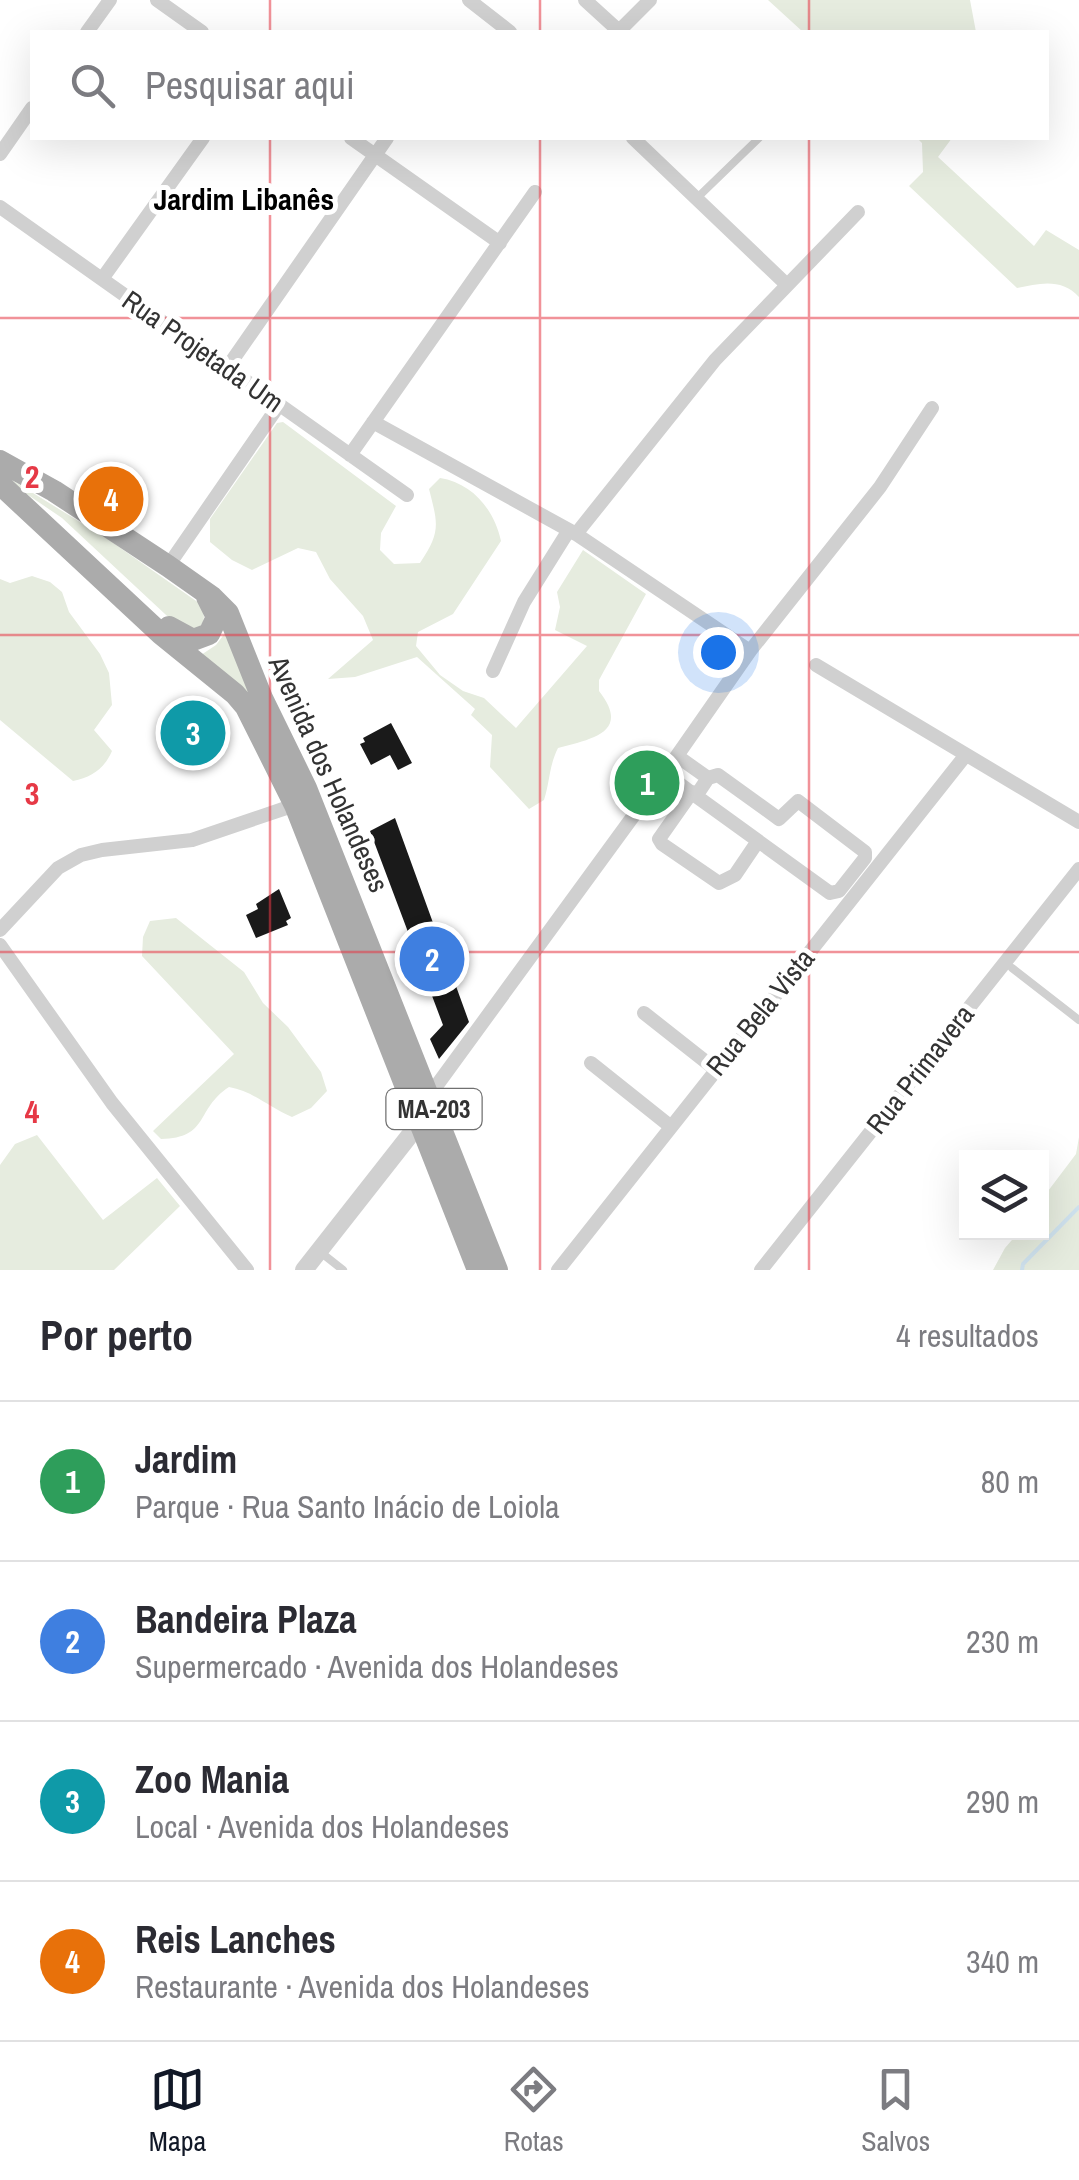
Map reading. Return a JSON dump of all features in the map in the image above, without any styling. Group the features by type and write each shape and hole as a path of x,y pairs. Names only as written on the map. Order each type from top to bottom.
{"main road":[{"name":"Avenida dos Holandeses","path":"0,461 54,491 168,566 216,600 230,617 262,698 306,788 497,1270"},
{"name":"Avenida dos Holandeses","path":"0,484 161,634 239,698 263,736 295,805 478,1270"},
{"path":"22,501 176,633 192,640 209,634 217,617 211,602 192,583"}],"street":[{"path":"88,30 110,0"},
{"path":"157,0 199,30"},
{"path":"469,0 507,30"},
{"path":"585,0 616,30"},
{"path":"620,30 650,0"},
{"path":"0,154 30,111"},
{"path":"102,279 202,140"},
{"path":"353,140 500,244"},
{"path":"227,368 385,140"},
{"path":"634,140 787,284"},
{"path":"350,455 536,192"},
{"name":"Rua Projetada Um","path":"0,206 406,495"},
{"path":"493,672 524,602 573,532 678,402 858,212"},
{"path":"168,566 279,404"},
{"path":"430,1096 750,651 880,486 932,408"},
{"path":"373,422 573,532 750,651"},
{"path":"816,665 1079,822"},
{"path":"677,756 708,778"},
{"name":"Rua Bela Vista","path":"558,1270 964,756"},
{"path":"665,773 694,794 758,841 830,894 839,891 865,852 798,802 779,819 718,775 708,778 694,794 659,839 719,883 735,875 758,841"},
{"path":"0,930 70,860 102,850 192,840 295,805"},
{"name":"Rua Primavera","path":"762,1270 1008,965 1079,869"},
{"path":"0,945 112,1103 247,1270"},
{"path":"644,1013 714,1069"},
{"path":"591,1063 670,1126"},
{"path":"304,1270 421,1121"}],"lane":[{"path":"697,198 757,140"},
{"path":"1008,965 1079,1020"},
{"path":"319,1250 343,1270"}],"shaded area":[{"path":"768,0 970,0 976,30 801,30"},
{"path":"919,140 951,140 938,157 1034,246 1046,230 1079,250 1079,297 1058,284 1017,288 909,186 923,172"},
{"path":"283,422 396,506 381,533 380,550 394,564 420,563 427,552 436,528 429,489 440,478 462,485 487,508 501,541 453,614 418,632 416,646 440,675 463,691 484,698 516,728 587,646 555,630 560,607 557,592 583,550 646,594 599,680 599,691 611,716 609,725 595,737 558,748 544,800 529,809 490,767 492,735 471,715 475,709 417,657 355,677 328,679 373,640 363,616 330,579 316,552 298,548 252,570 210,542 210,519 277,423"},
{"path":"12,480 109,540 199,603 204,616 199,628 180,628 62,518 9,482"},
{"path":"32,576 50,582 62,592 69,612 109,673 112,705 94,730 112,751 97,771 73,781 0,720 0,579 10,583"},
{"path":"225,633 258,704 201,655"},
{"path":"176,918 244,972 263,1003 288,1027 321,1072 327,1091 311,1108 292,1117 229,1087 188,1134 161,1139 153,1131 234,1054 142,956 143,937 150,921"},
{"path":"37,1135 103,1220 157,1178 180,1206 114,1270 0,1270 0,1165 15,1144"},
{"path":"1079,1137 1079,1270 993,1270 1012,1240 1049,1240 1049,1190 1076,1154"}],"building":[{"path":"181,705 197,718 205,709 222,723 204,744 199,740 188,754 179,746 182,742 164,726"},
{"path":"391,723 412,763 398,770 390,755 371,765 360,744 365,742 363,738"},
{"path":"395,818 469,1022 439,1059 430,1039 443,1025 370,831"},
{"path":"279,889 291,918 286,921 288,925 256,938 246,915"}],"waterway":[{"path":"1022,1270 1023,1264 1079,1207"}],"place":[{"name":"Reis Lanches","path":"111,499"},
{"name":"Zoo Mania","path":"193,733"},
{"name":"Jardim","path":"647,783"},
{"name":"Bandeira Plaza","path":"432,959"}],"district":[{"name":"Jardim Libanês","path":"244,200"}]}
